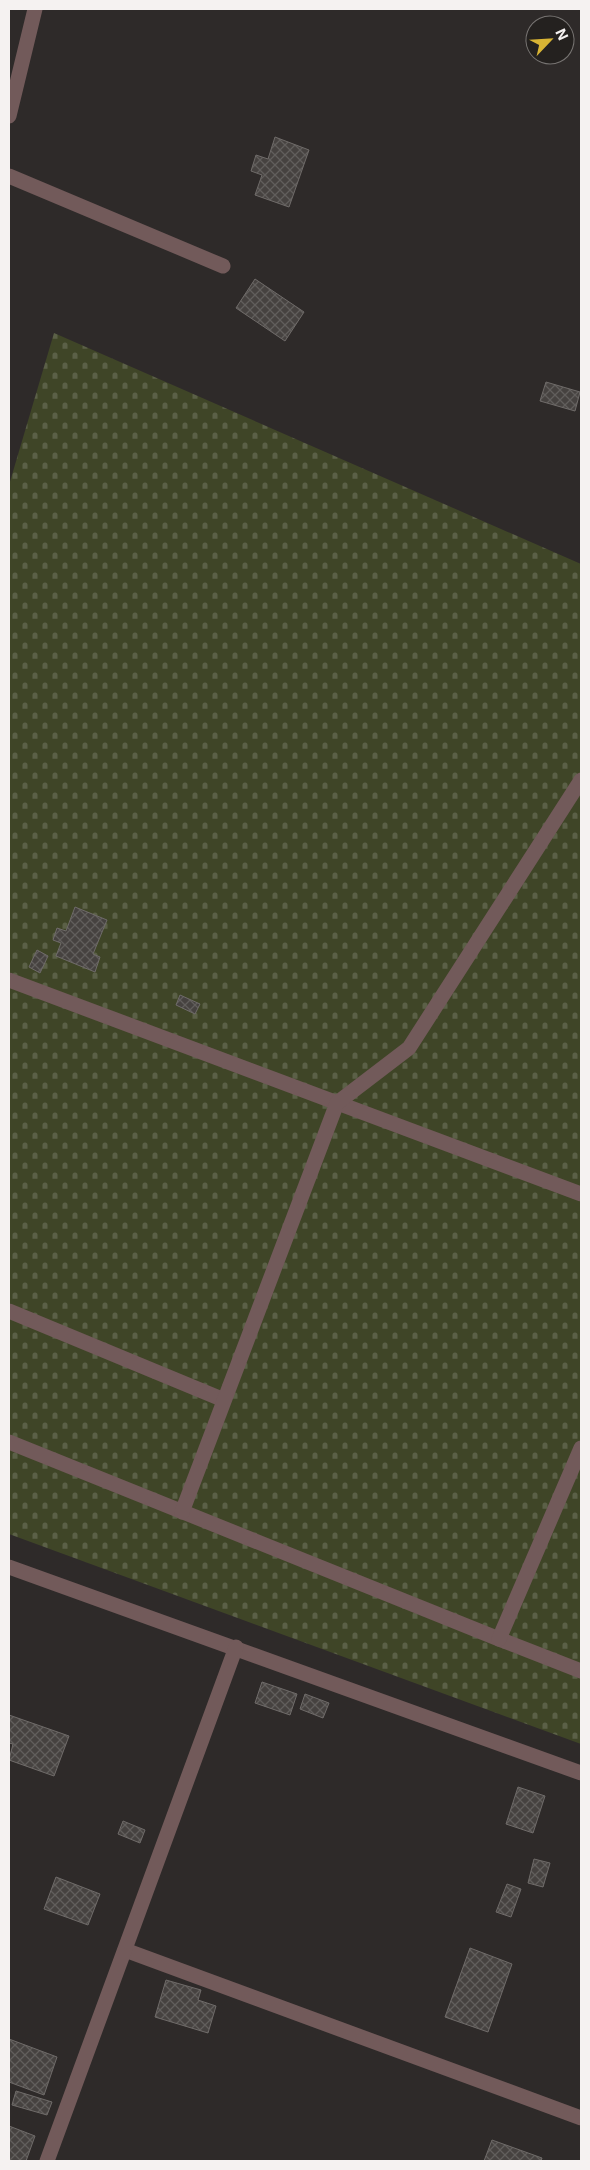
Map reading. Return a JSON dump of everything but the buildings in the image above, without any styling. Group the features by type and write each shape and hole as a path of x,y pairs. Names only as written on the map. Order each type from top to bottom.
{"street":[{"path":"9,116 35,9"},
{"path":"9,176 223,266"},
{"path":"182,1512 338,1104 409,1048 581,780"},
{"path":"9,980 581,1194"},
{"path":"9,1311 224,1400"},
{"path":"9,1442 581,1671"},
{"path":"498,1639 581,1448"},
{"path":"9,1567 236,1647 581,1773"},
{"path":"47,2161 236,1647"},
{"path":"125,1950 581,2118"}],"green space":[{"path":"54,333 581,564 581,1744 9,1534 9,485"}]}
